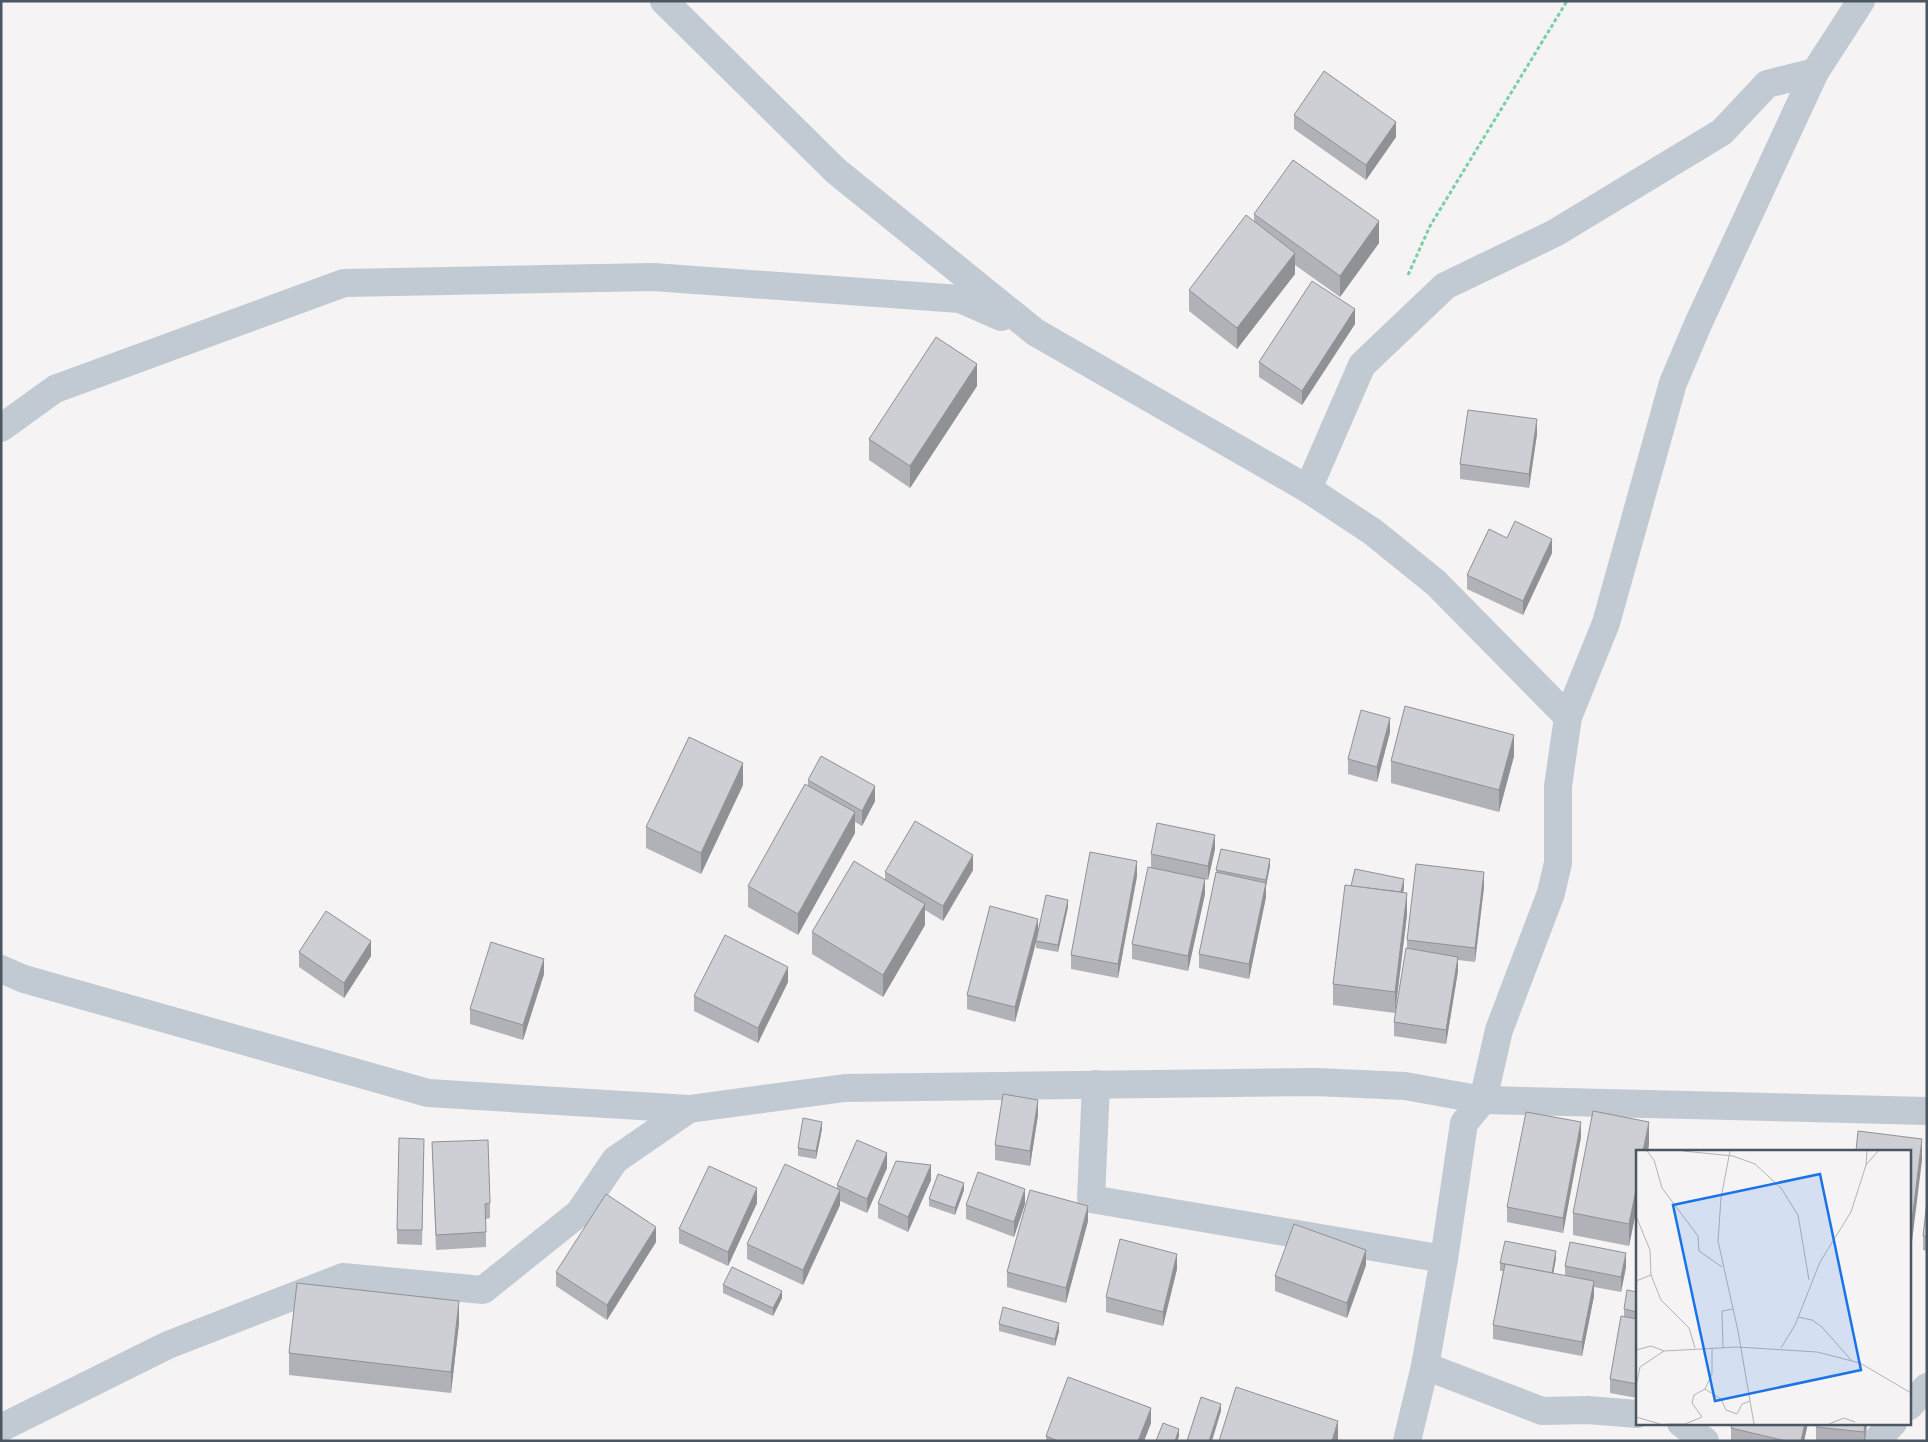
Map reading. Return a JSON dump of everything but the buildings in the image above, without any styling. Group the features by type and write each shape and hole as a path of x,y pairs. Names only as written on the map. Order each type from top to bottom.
{"street":[{"path":"664,1 836,171 1035,332"},
{"path":"1407,1441 1425,1366 1444,1259 1464,1123 1483,1100 1499,1030 1551,893 1558,863 1558,786 1568,717 1606,623 1673,383 1698,324 1815,72 1861,1"},
{"path":"1308,488 1362,365 1446,286 1555,233 1722,132 1768,84 1815,72"},
{"path":"1,428 54,389 344,283 643,277 960,299 1035,332 1308,488 1373,532 1436,583 1568,717"},
{"path":"1,969 24,978 428,1092 689,1109 846,1088 1316,1082 1405,1086 1483,1100 1927,1111"},
{"path":"1096,1084 1091,1199 1444,1259"},
{"path":"1405,1086 1464,1123"},
{"path":"1,1428 168,1345 343,1277 484,1290 579,1213 615,1160 689,1109"},
{"path":"1425,1366 1542,1411 1588,1410 1636,1414"},
{"path":"1910,1405 1927,1387"},
{"path":"1682,1424 1705,1441"},
{"path":"1876,1441 1892,1424"}],"path":[{"path":"1407,322 1406,278 1430,226 1567,1"}]}
